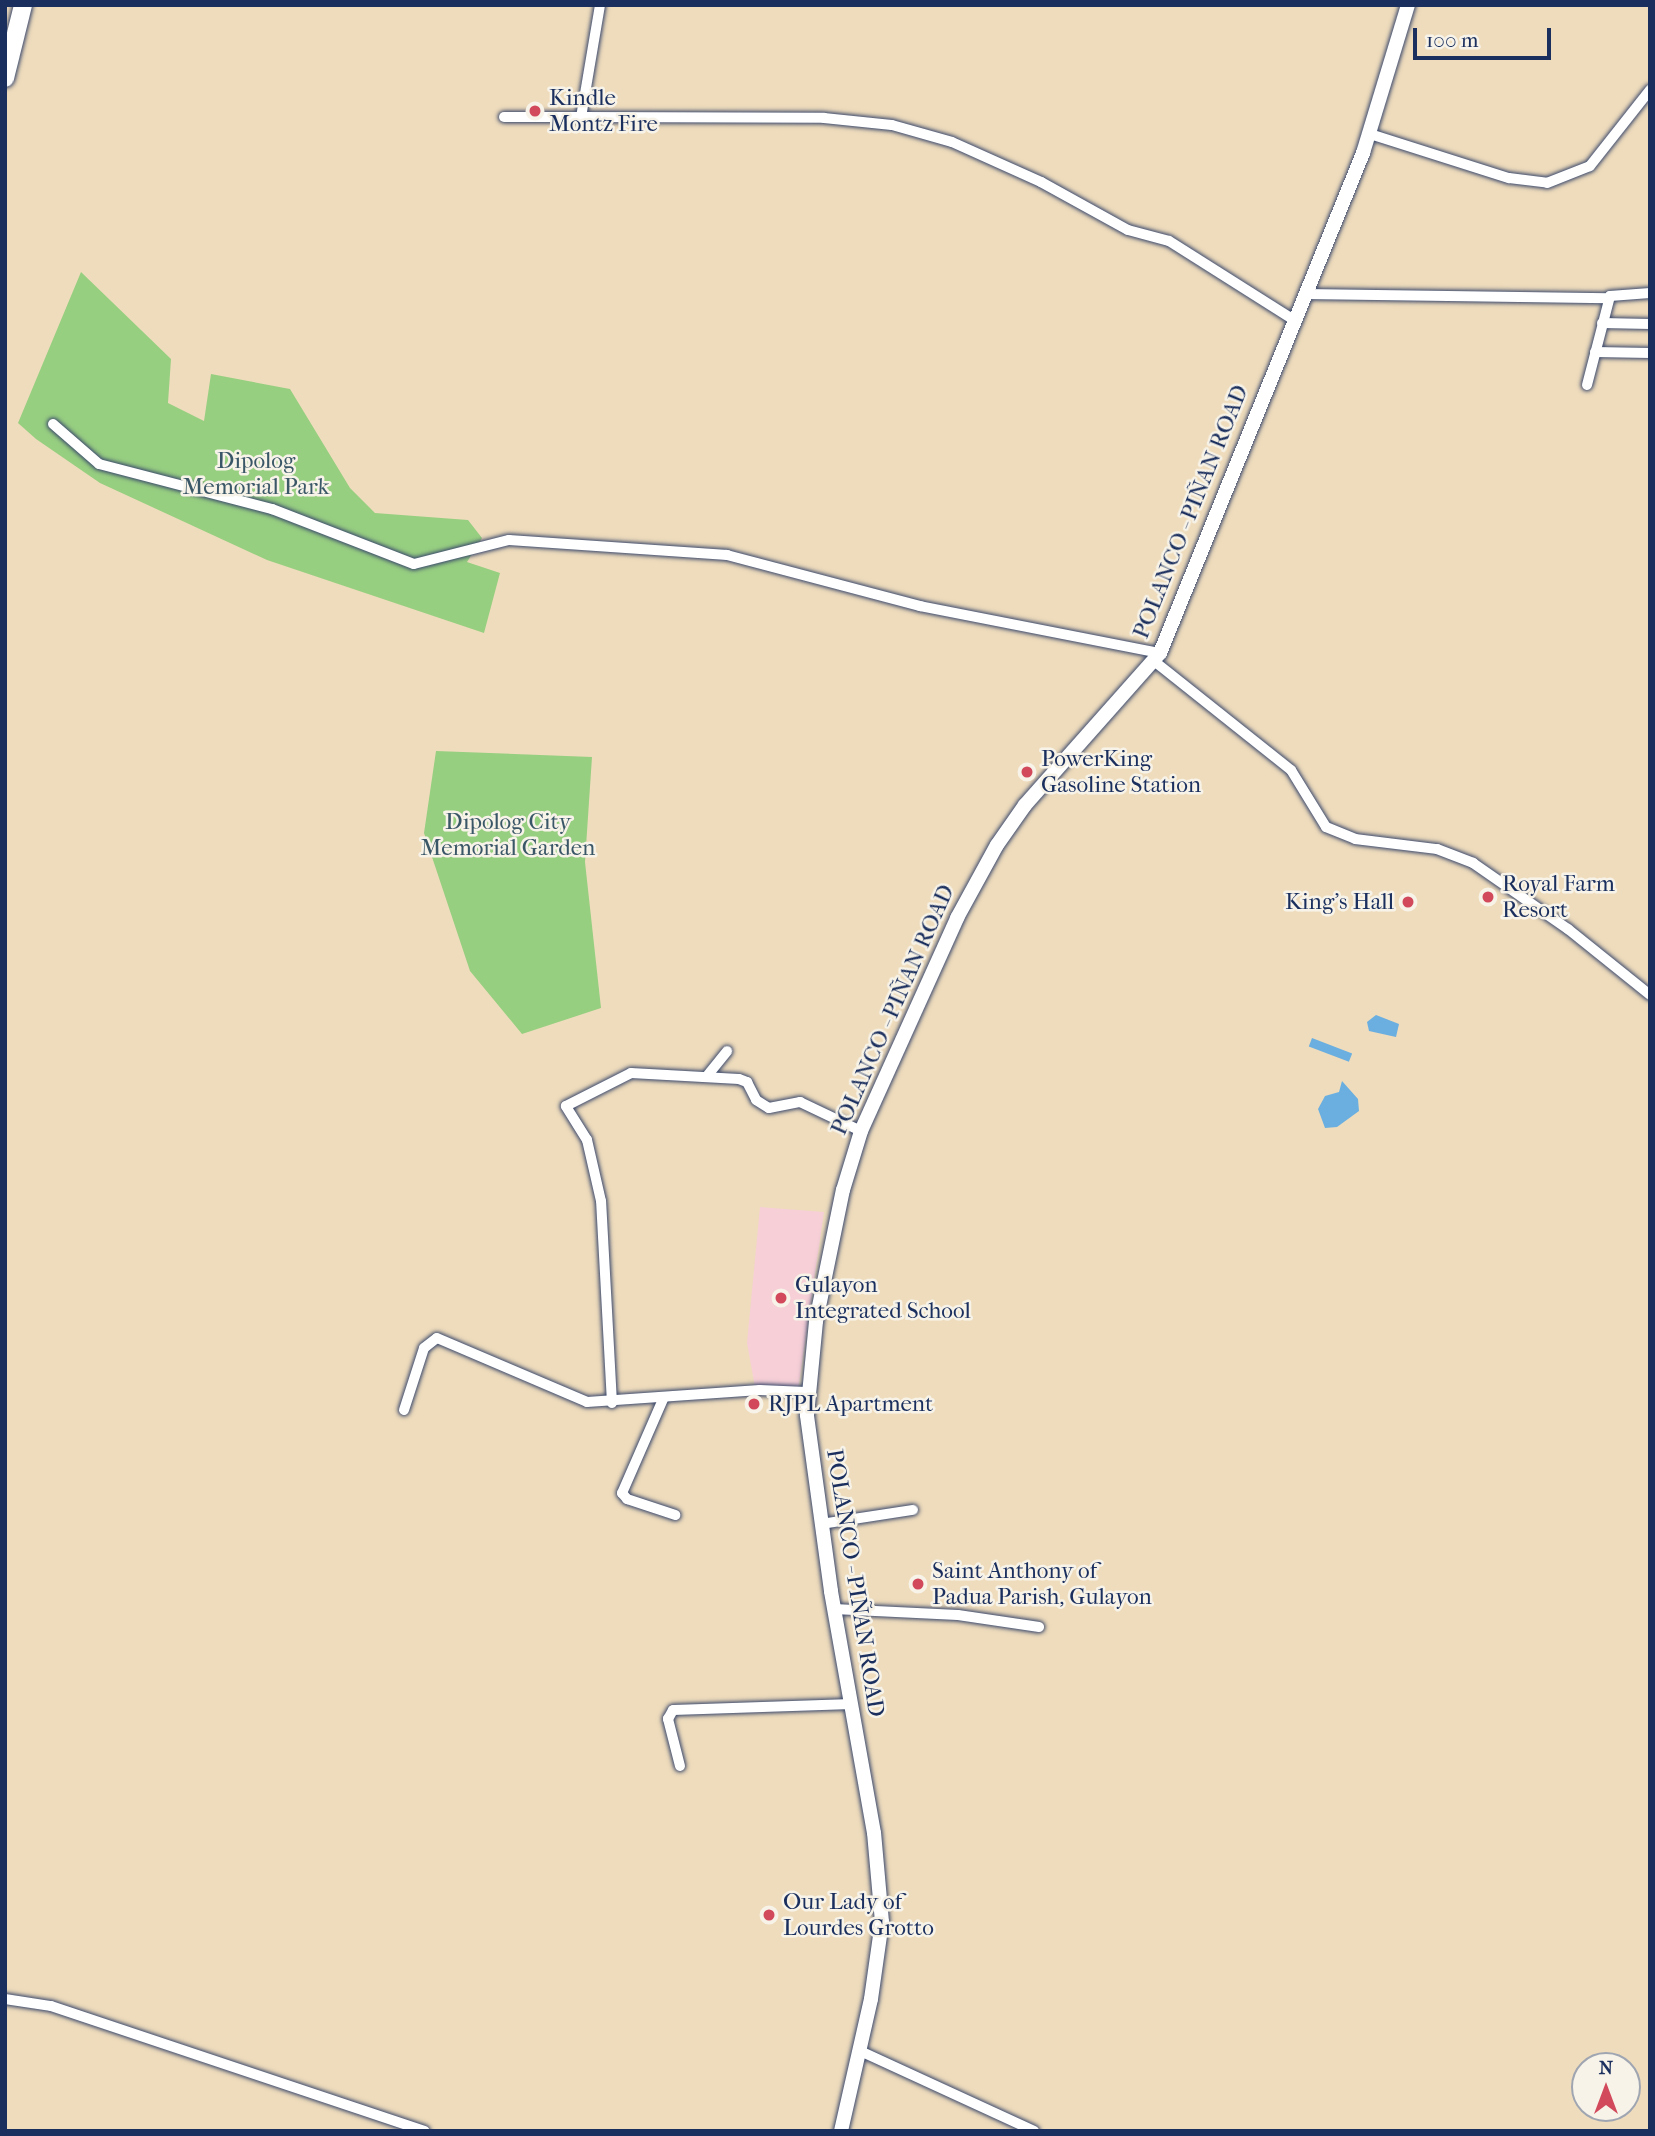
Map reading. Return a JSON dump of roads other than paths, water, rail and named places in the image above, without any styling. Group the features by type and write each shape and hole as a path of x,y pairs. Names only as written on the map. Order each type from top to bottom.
{"highway":[{"path":"5,78 23,5"}],"main road":[{"name":"POLANCO - PIÑAN ROAD","path":"841,2131 882,1922 878,1862 834,1609 806,1392 832,1236 861,1131 957,918 997,845 1025,805 1157,657 1370,134 1408,5"}],"street":[{"path":"581,117 600,5"},
{"path":"1370,134 1509,178 1547,183 1590,166 1650,90"},
{"path":"504,117 824,118 916,132 952,142 1041,182 1128,230 1169,241 1294,320"},
{"path":"1587,386 1609,298 1614,293 1650,293"},
{"path":"1305,294 1609,298"},
{"path":"1602,323 1650,324"},
{"path":"1595,352 1650,353"},
{"path":"52,424 99,464 272,509 414,564 509,540 727,555 933,609 1157,657 1291,769 1326,827 1355,839 1437,849 1473,863 1568,929 1650,995"},
{"path":"707,1076 727,1051"},
{"path":"611,1403 601,1201 587,1140 566,1106 631,1073 707,1076 747,1082 756,1100 769,1108 800,1102 861,1131"},
{"path":"404,1410 424,1348 437,1338 564,1394 611,1403 749,1390 806,1392"},
{"path":"664,1397 622,1493 626,1499 676,1515"},
{"path":"821,1524 913,1510"},
{"path":"834,1609 958,1615 1039,1627"},
{"path":"680,1766 668,1719 673,1710 852,1704"},
{"path":"5,1999 51,2006 425,2131"},
{"path":"858,2050 1034,2131"}],"water":[{"path":"1376,1015 1399,1024 1396,1037 1369,1031 1367,1022"},
{"path":"1312,1038 1352,1053 1349,1062 1309,1046"},
{"path":"1342,1081 1358,1099 1359,1111 1337,1127 1325,1128 1318,1109 1325,1096 1339,1092"}],"place":[{"name":"Kindle Montz Fire","path":"535,111"},
{"name":"PowerKing Gasoline Station","path":"1027,772"},
{"name":"Royal Farm Resort","path":"1488,897"},
{"name":"King's Hall","path":"1408,902"},
{"name":"Gulayon Integrated School","path":"781,1298"},
{"name":"RJPL Apartment","path":"754,1404"},
{"name":"Saint Anthony of Padua Parish, Gulayon","path":"918,1584"},
{"name":"Our Lady of Lourdes Grotto","path":"769,1915"}],"park label":[{"name":"Dipolog Memorial Park","path":"256,474"},
{"name":"Dipolog City Memorial Garden","path":"508,835"}]}
